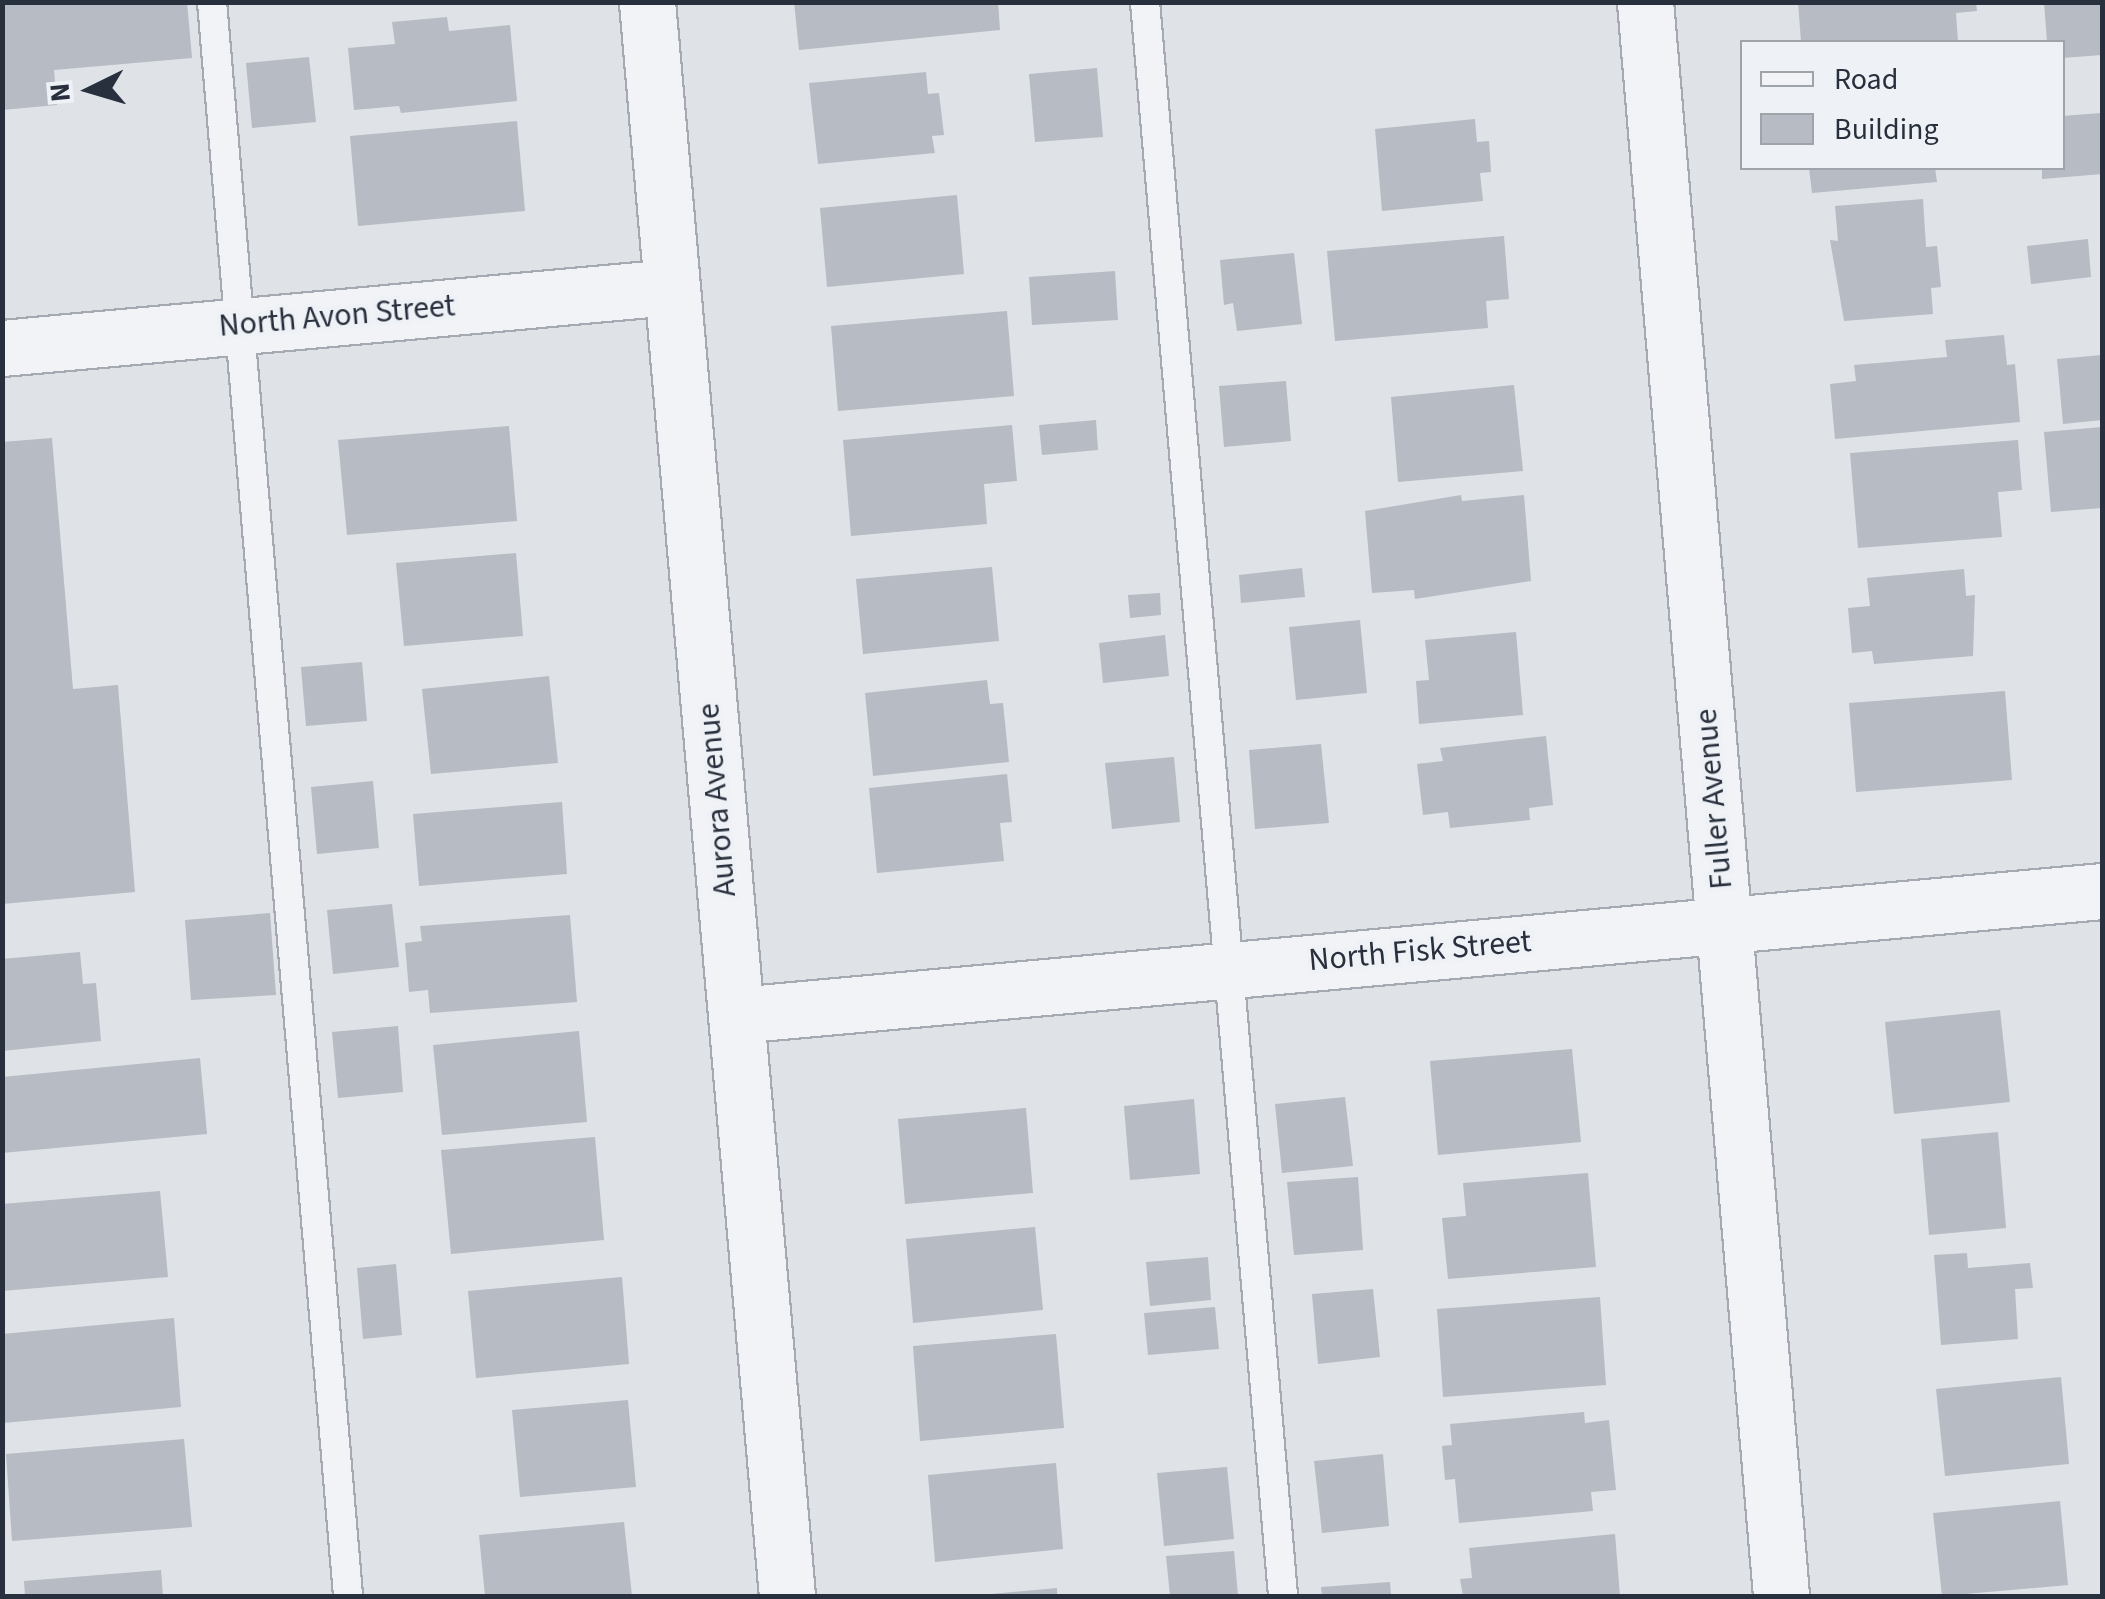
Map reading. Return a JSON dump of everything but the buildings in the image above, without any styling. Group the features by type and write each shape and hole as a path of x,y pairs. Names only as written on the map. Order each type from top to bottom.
{"street":[{"name":"Aurora Avenue","path":"647,2 787,1596"},
{"name":"Fuller Avenue","path":"1645,2 1782,1596"},
{"name":"North Avon Street","path":"2,348 671,287"},
{"name":"North Fisk Street","path":"737,1015 2102,891"}],"lane":[{"path":"212,2 348,1596"},
{"path":"1144,2 1232,968 1283,1596"}]}
